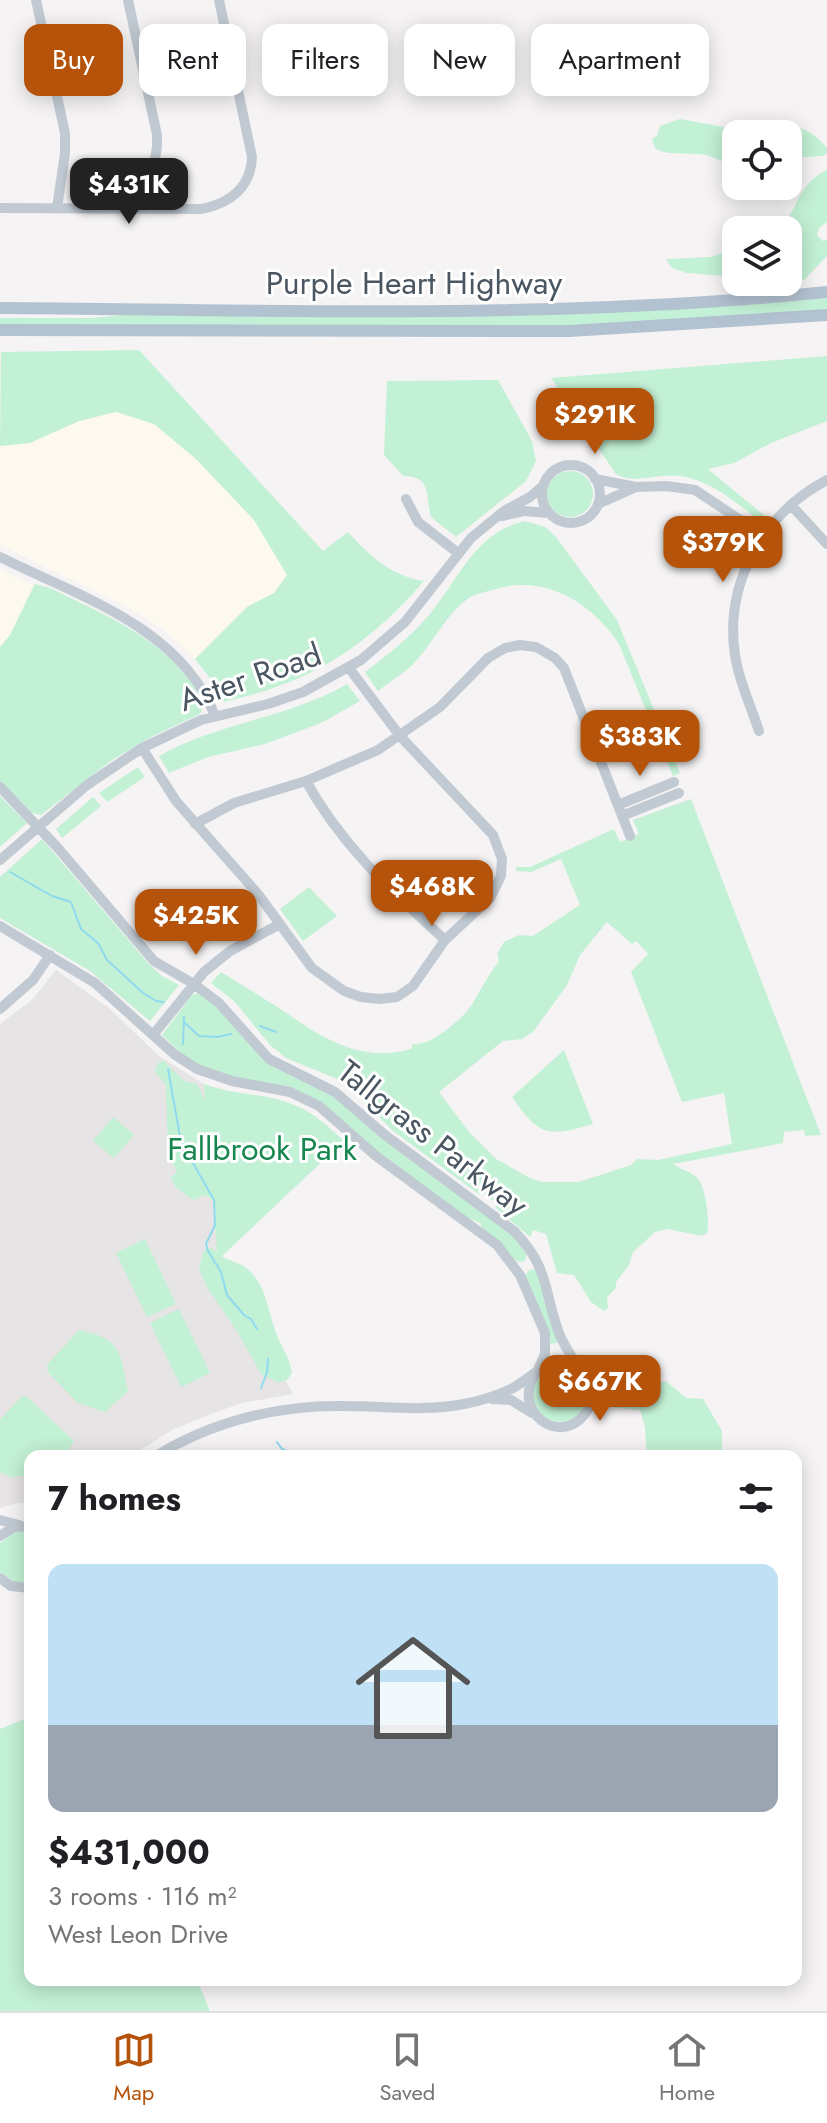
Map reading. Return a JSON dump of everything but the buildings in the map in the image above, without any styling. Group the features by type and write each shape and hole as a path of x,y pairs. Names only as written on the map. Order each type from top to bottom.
{"main road":[{"name":"Purple Heart Highway","path":"0,308 507,310 648,306 827,292"},
{"name":"Purple Heart Highway","path":"0,330 569,331 827,315"}],"street":[{"path":"36,0 65,133 57,208"},
{"path":"128,0 157,135 146,209"},
{"path":"0,208 211,207 240,190 249,177 252,157 219,0"},
{"path":"549,513 542,500 544,485 553,472 567,466 582,468 595,479 636,487 666,486 695,490 763,535"},
{"path":"496,518 524,511 549,513 563,522 581,521 598,504 600,496 595,479"},
{"path":"759,731 739,675 733,629 741,579 763,535 791,505 827,480"},
{"name":"Aster Road","path":"0,860 87,785 142,748 215,716 288,698 320,684 371,653 405,622 471,538 504,511 530,497 544,485"},
{"path":"598,504 636,487"},
{"path":"406,499 418,522 458,553"},
{"path":"791,505 827,544"},
{"path":"0,557 146,631 172,652 195,678 215,716"},
{"path":"195,824 234,803 306,781 352,762 400,736 440,707 496,652 513,646 531,646 555,658 570,678 630,836"},
{"path":"142,748 169,791 258,894 303,958 325,979 344,991 379,999 397,997 421,978 445,940 490,898 501,876 501,853 496,839 400,736 349,668"},
{"path":"306,781 325,814 373,872 445,940"},
{"name":"Tallgrass Parkway","path":"0,787 154,961 219,1003 269,1059 335,1092 385,1135 514,1231 542,1271 558,1330 582,1372"},
{"path":"620,810 677,788"},
{"path":"153,1035 194,984 230,951 278,925"},
{"name":"Tallgrass Parkway","path":"0,926 95,983 174,1054 203,1072 290,1092 319,1106 376,1156 497,1245 520,1275 545,1333 545,1354 535,1375"},
{"path":"0,1009 33,980 50,955"},
{"path":"478,1401 510,1389 546,1366 559,1363 609,1380 648,1371"},
{"path":"582,1372 591,1390 588,1409"},
{"path":"535,1375 528,1396 535,1416"},
{"path":"168,1450 206,1431 240,1419 280,1410 343,1406 413,1409 497,1398 511,1400 553,1426 567,1426 580,1420 605,1392 629,1376"},
{"path":"0,1520 24,1525"},
{"path":"0,1536 8,1529 24,1526"},
{"path":"0,1578 17,1588"},
{"path":"0,1587 24,1588"}],"shaded area":[{"path":"117,412 155,424 196,459 255,520 287,575 274,593 247,607 195,659 164,630 131,609 0,545 0,446 30,443 79,421"},
{"path":"0,569 33,585 10,635 0,646"},
{"path":"56,970 109,1008 159,1056 204,1084 218,1260 293,1394 242,1403 216,1412 174,1429 141,1450 24,1450 24,1503 0,1508 0,1024 32,1000"}],"green space":[{"path":"680,119 722,127 722,161 706,155 660,151 655,148 652,139 657,136 660,126"},
{"path":"802,129 827,148 823,156 802,157"},
{"path":"827,170 827,222 819,228 817,235 823,241 827,240 827,256 802,280 802,216 789,216 798,200 802,200 804,190"},
{"path":"722,253 722,276 687,273 672,268 666,259 710,257"},
{"path":"827,298 827,310 669,322 506,327 0,326 0,318 564,313"},
{"path":"139,350 323,551 348,532 391,570 424,581 380,626 334,660 283,684 223,702 213,682 195,659 247,607 274,593 287,575 254,520 196,459 154,424 116,412 79,421 30,443 0,446 1,352"},
{"path":"827,356 827,421 771,443 734,463 708,469 766,517 762,522 723,493 690,478 630,479 616,474 551,378"},
{"path":"498,380 532,441 536,461 526,481 456,537 431,517 423,484 413,477 403,476 384,455 387,381"},
{"path":"570,471 586,478 593,494 586,510 570,517 554,510 547,494 554,478"},
{"path":"525,521 545,527 556,537 617,620 680,773 673,776 619,644 595,615 565,595 548,589 530,585 512,586 474,595 453,613 413,664 378,691 365,672 423,622 481,546 508,527"},
{"path":"35,584 94,609 158,648 192,683 204,705 200,714 112,760 41,815 32,813 0,782 0,647 10,635"},
{"path":"347,684 360,701 321,723 265,744 208,757 169,773 159,756 205,735 301,705"},
{"path":"138,767 145,777 107,802 99,793"},
{"path":"0,796 27,823 0,847"},
{"path":"93,797 101,806 62,838 56,829"},
{"path":"691,799 821,1135 805,1136 804,1130 784,1132 783,1143 673,1164 691,1173 702,1187 707,1233 702,1236 668,1229 655,1232 633,1252 629,1265 616,1282 616,1288 607,1297 608,1308 604,1311 591,1302 574,1275 557,1273 546,1234 533,1230 530,1237 495,1207 497,1204 483,1193 480,1195 393,1131 355,1093 335,1078 286,1058 270,1045 235,1002 211,983 221,972 314,1031 344,1046 376,1053 411,1049 413,1044 428,1041 446,1030 469,1009 499,961 497,954 504,942 519,935 533,936 580,905 561,859 531,872 516,871 516,867 530,867 614,829 620,842 639,834 633,820","holes":["607,922 632,944 636,941 648,954 631,972 682,1102 724,1093 732,1144 658,1160 637,1159 631,1165 579,1182 542,1182 530,1178 496,1159 469,1132 439,1092 503,1041 522,1039 533,1032 567,985 580,955"]},
{"path":"42,839 148,963 162,976 179,985 150,1021 90,971 0,918 0,877"},
{"path":"309,887 337,916 303,941 280,909"},
{"path":"198,993 218,1007 273,1066 329,1092 514,1237 526,1253 526,1259 516,1261 480,1223 464,1216 370,1146 329,1109 200,1066 186,1058 162,1035 192,995"},
{"path":"564,1050 593,1124 555,1132 538,1127 512,1097"},
{"name":"Fallbrook Park","path":"164,1061 184,1081 197,1084 205,1101 204,1084 281,1100 313,1115 344,1141 222,1256 245,1267 262,1288 292,1372 288,1379 279,1383 261,1374 199,1270 203,1251 211,1248 217,1252 213,1200 205,1195 193,1200 175,1187 171,1178 177,1171 168,1155 166,1085 155,1072 158,1063"},
{"path":"113,1117 134,1135 114,1158 93,1141"},
{"path":"145,1239 176,1304 147,1317 116,1253"},
{"path":"534,1269 538,1272 560,1342 551,1344 525,1276"},
{"path":"179,1309 210,1373 181,1387 150,1323"},
{"path":"79,1330 104,1338 117,1349 120,1356 128,1391 105,1412 78,1403 48,1372 47,1365"},
{"path":"560,1368 579,1376 587,1395 579,1414 560,1422 541,1414 533,1395 541,1376"},
{"path":"666,1381 686,1398 703,1399 722,1431 722,1450 647,1450 640,1410 613,1407 630,1391"},
{"path":"21,1397 27,1397 74,1441 69,1450 24,1450 24,1476 12,1477 0,1472 0,1420"},
{"path":"18,1530 24,1530 24,1584 17,1584 0,1572 0,1543"},
{"path":"24,1719 24,1986 200,1986 210,2011 0,2011 0,1729"}],"waterway":[{"path":"10,872 52,896 71,902 81,929 98,943 107,960 143,993 164,1002"},
{"path":"183,1044 184,1017"},
{"path":"184,1022 199,1036 231,1034"},
{"path":"260,1026 276,1032"},
{"path":"168,1069 181,1142 214,1200 215,1225 206,1244 208,1251 221,1272 227,1295 257,1329"},
{"path":"261,1388 268,1359"},
{"path":"277,1442 285,1450"}]}
